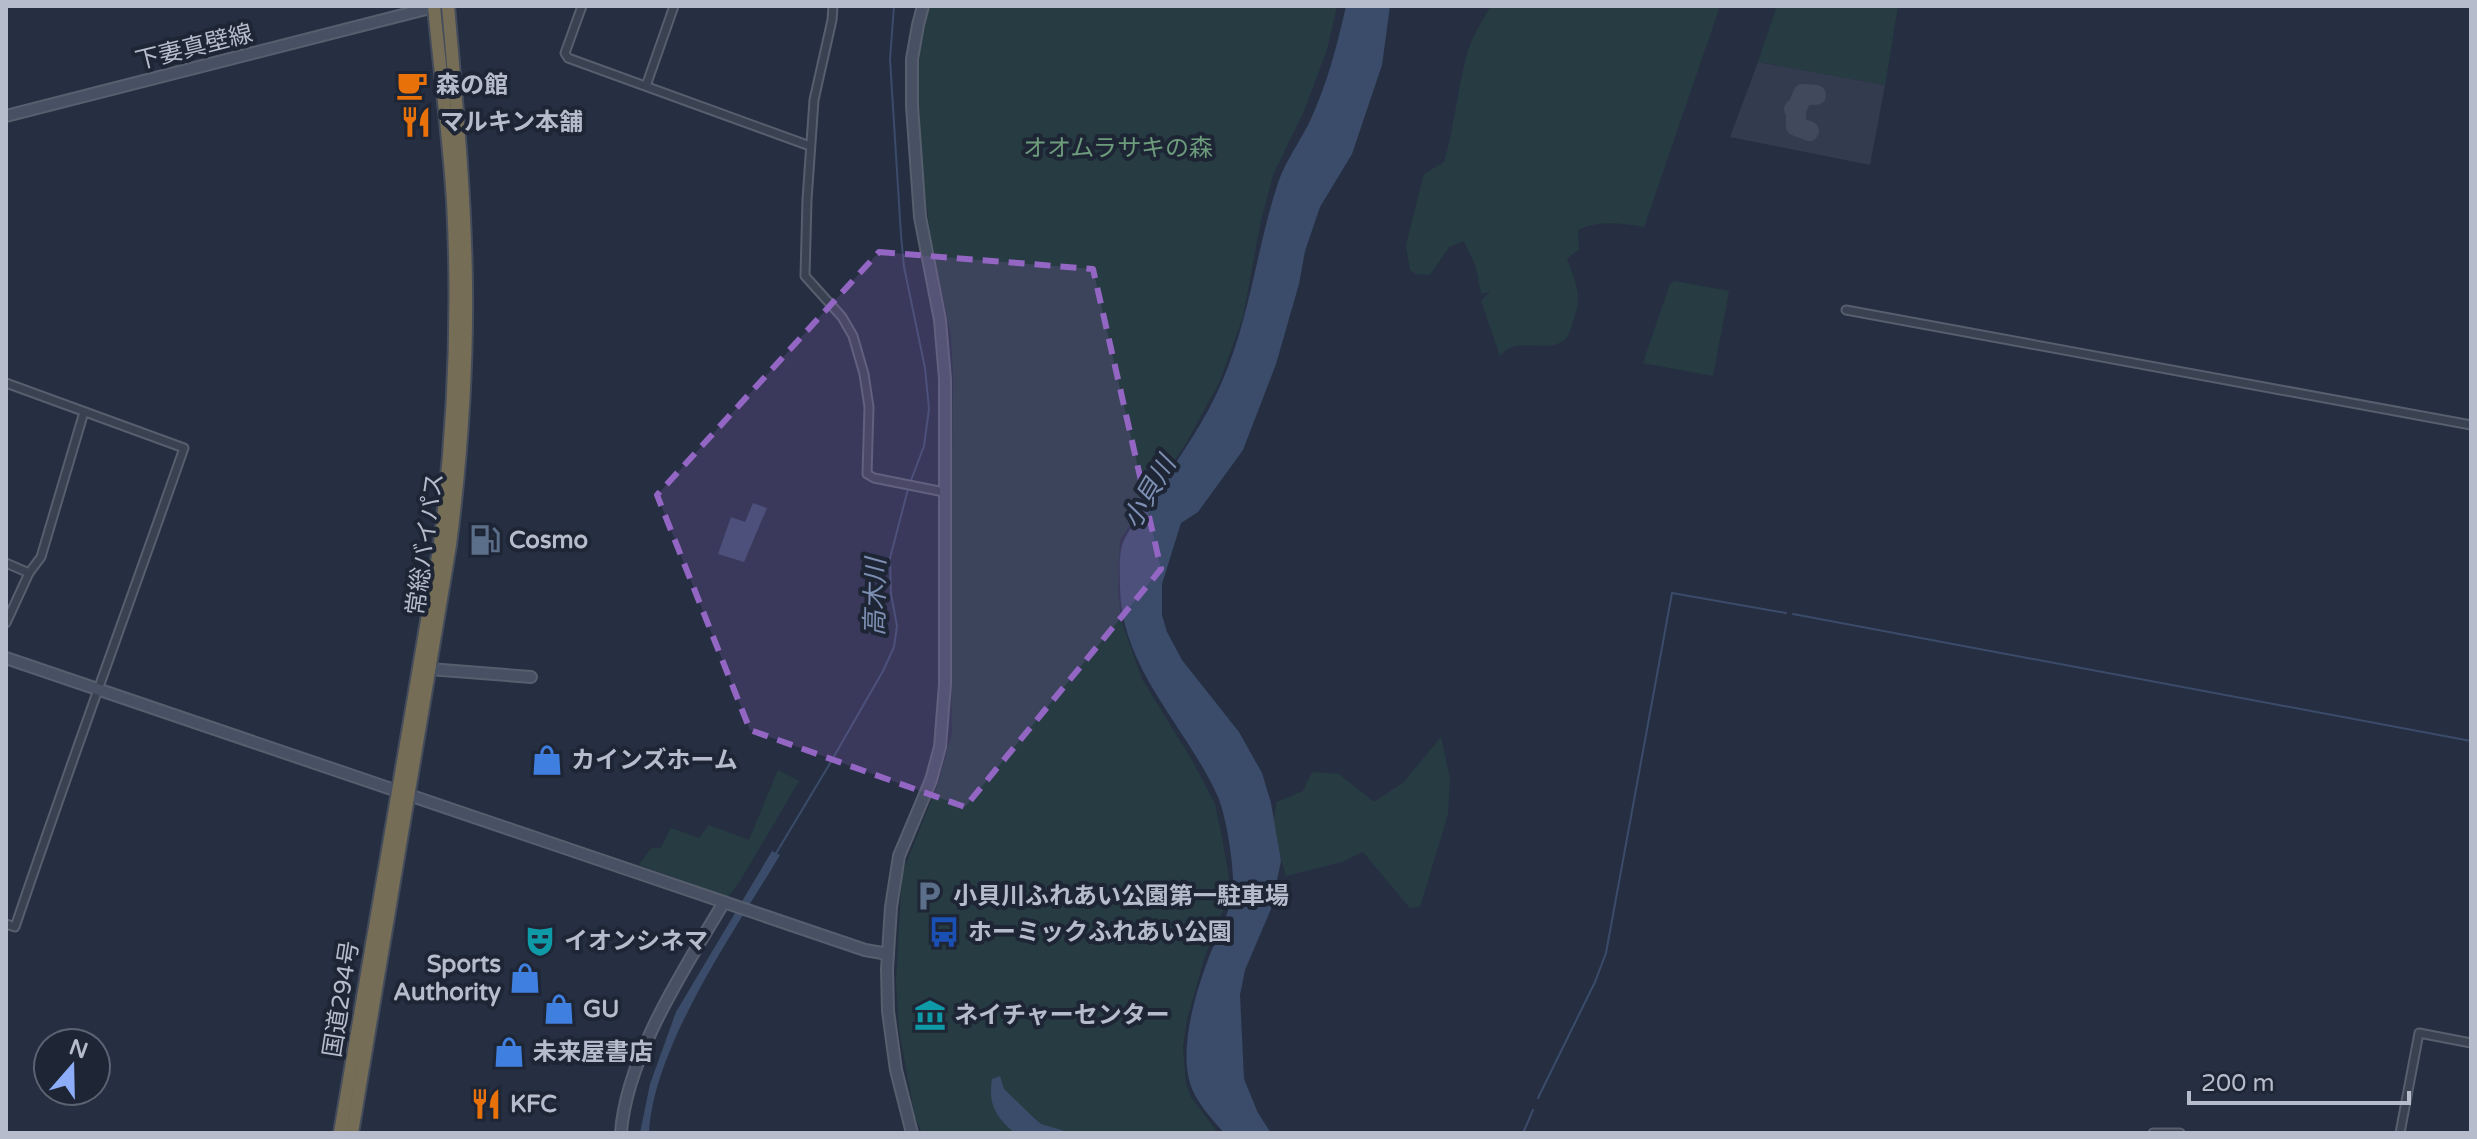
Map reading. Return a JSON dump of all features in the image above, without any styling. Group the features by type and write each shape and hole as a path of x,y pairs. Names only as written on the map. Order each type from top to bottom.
{"highway":[{"name":"常総バイパス","path":"355,1081 440,544 451,432 456,281 453,198 436,6"},
{"name":"常総バイパス","path":"384,872 429,669 457,491 465,374 466,285 448,6"},
{"name":"国道294号","path":"338,1133 355,1081 384,872"},
{"path":"354,1133 355,1081"}],"street":[{"name":"下妻真壁線","path":"6,116 436,6"},
{"path":"582,6 565,56 810,146"},
{"path":"646,86 674,6"},
{"path":"833,6 814,100 805,276 842,317 853,336 869,407 867,474 944,492"},
{"path":"912,1133 901,1099 891,1038 888,954 895,872 905,838 931,780 943,734 945,684 945,379 940,320 920,217 912,106 912,59 923,6"},
{"path":"1846,310 2471,425"},
{"path":"6,383 184,448 15,927 6,924"},
{"path":"6,623 29,573 41,557 84,412"},
{"path":"6,563 29,573"},
{"path":"6,658 727,904 865,950 888,954"},
{"path":"429,669 531,677"},
{"path":"621,1133 629,1091 660,1013 727,904"},
{"path":"2400,1133 2419,1033 2471,1043"},
{"path":"2153,1133 2180,1133"}],"highlighted area":[{"path":"879,252 1093,269 1161,569 965,807 750,730 657,495"}],"shaded area":[{"path":"1346,6 1390,6 1382,65 1352,154 1320,207 1305,251 1276,364 1243,450 1198,512 1181,523 1162,584 1162,615 1167,632 1182,660 1239,732 1262,773 1271,803 1281,861 1271,909 1245,970 1240,995 1244,1079 1258,1113 1271,1133 1224,1133 1192,1090 1186,1053 1190,1019 1199,986 1231,901 1232,862 1224,815 1205,771 1158,697 1131,645 1123,617 1120,557 1128,533 1192,438 1221,384 1239,335 1278,183 1321,94"},
{"path":"1758,62 1885,85 1870,165 1730,137"},
{"path":"753,503 767,508 744,562 718,554 731,517 745,522"},
{"path":"772,851 780,855 720,953 681,1026 654,1099 649,1133 640,1133 650,1084 676,1012"},
{"path":"1000,1076 1004,1089 1041,1124 1072,1133 1015,1133 1002,1121 992,1102 992,1079"}],"green space":[{"name":"オオムラサキの森","path":"930,6 1337,6 1327,50 1303,113 1273,175 1261,220 1243,317 1219,383 1185,445 1120,540 1118,588 1121,620 1142,679 1215,804 1229,878 1227,901 1205,956 1187,1019 1183,1047 1186,1084 1191,1097 1218,1133 922,1133 915,1117 899,1030 896,982 902,874 938,784 952,732 951,335 931,241 922,165 917,71"},
{"path":"1491,6 1720,6 1644,227 1602,224 1578,230 1579,249 1567,259 1578,297 1567,336 1560,343 1552,345 1515,346 1500,356 1481,301 1490,292 1481,294 1476,267 1464,241 1449,247 1430,275 1416,274 1410,270 1406,245 1424,174 1444,162 1468,51"},
{"path":"1777,6 1898,6 1885,85 1758,62"},
{"path":"1674,281 1729,291 1713,376 1643,363 1670,284"},
{"path":"1441,737 1450,778 1448,814 1420,907 1410,908 1363,852 1342,862 1286,876 1272,828 1277,802 1303,791 1312,772 1339,774 1374,802 1404,782"},
{"path":"778,770 799,781 728,897 639,865 651,848 661,848 671,828 699,838 709,825 749,840"}],"waterway":[{"name":"高木川","path":"894,6 890,59 901,235 904,267 925,368 929,409 924,446 910,483"},
{"name":"高木川","path":"775,855 894,647 897,626 891,594 890,558 908,489"},
{"path":"1538,1098 1606,953 1672,593 1786,613"},
{"path":"1793,614 2471,741"},
{"path":"1523,1133 1533,1110"}],"taxiway":[{"path":"1809,131 1796,126 1794,109 1803,94 1816,95"}],"place":[{"name":"森の館","path":"412,85"},
{"name":"マルキン本舗","path":"416,122"},
{"name":"Cosmo","path":"485,540"},
{"name":"カインズホーム","path":"547,760"},
{"name":"小貝川ふれあい公園第一駐車場","path":"929,896"},
{"name":"ホーミックふれあい公園","path":"944,932"},
{"name":"イオンシネマ","path":"540,941"},
{"name":"Sports Authority","path":"525,978"},
{"name":"GU","path":"559,1009"},
{"name":"ネイチャーセンター","path":"930,1015"},
{"name":"未来屋書店","path":"509,1052"},
{"name":"KFC","path":"486,1104"}],"water label":[{"name":"小貝川","path":"1149,492"}]}
